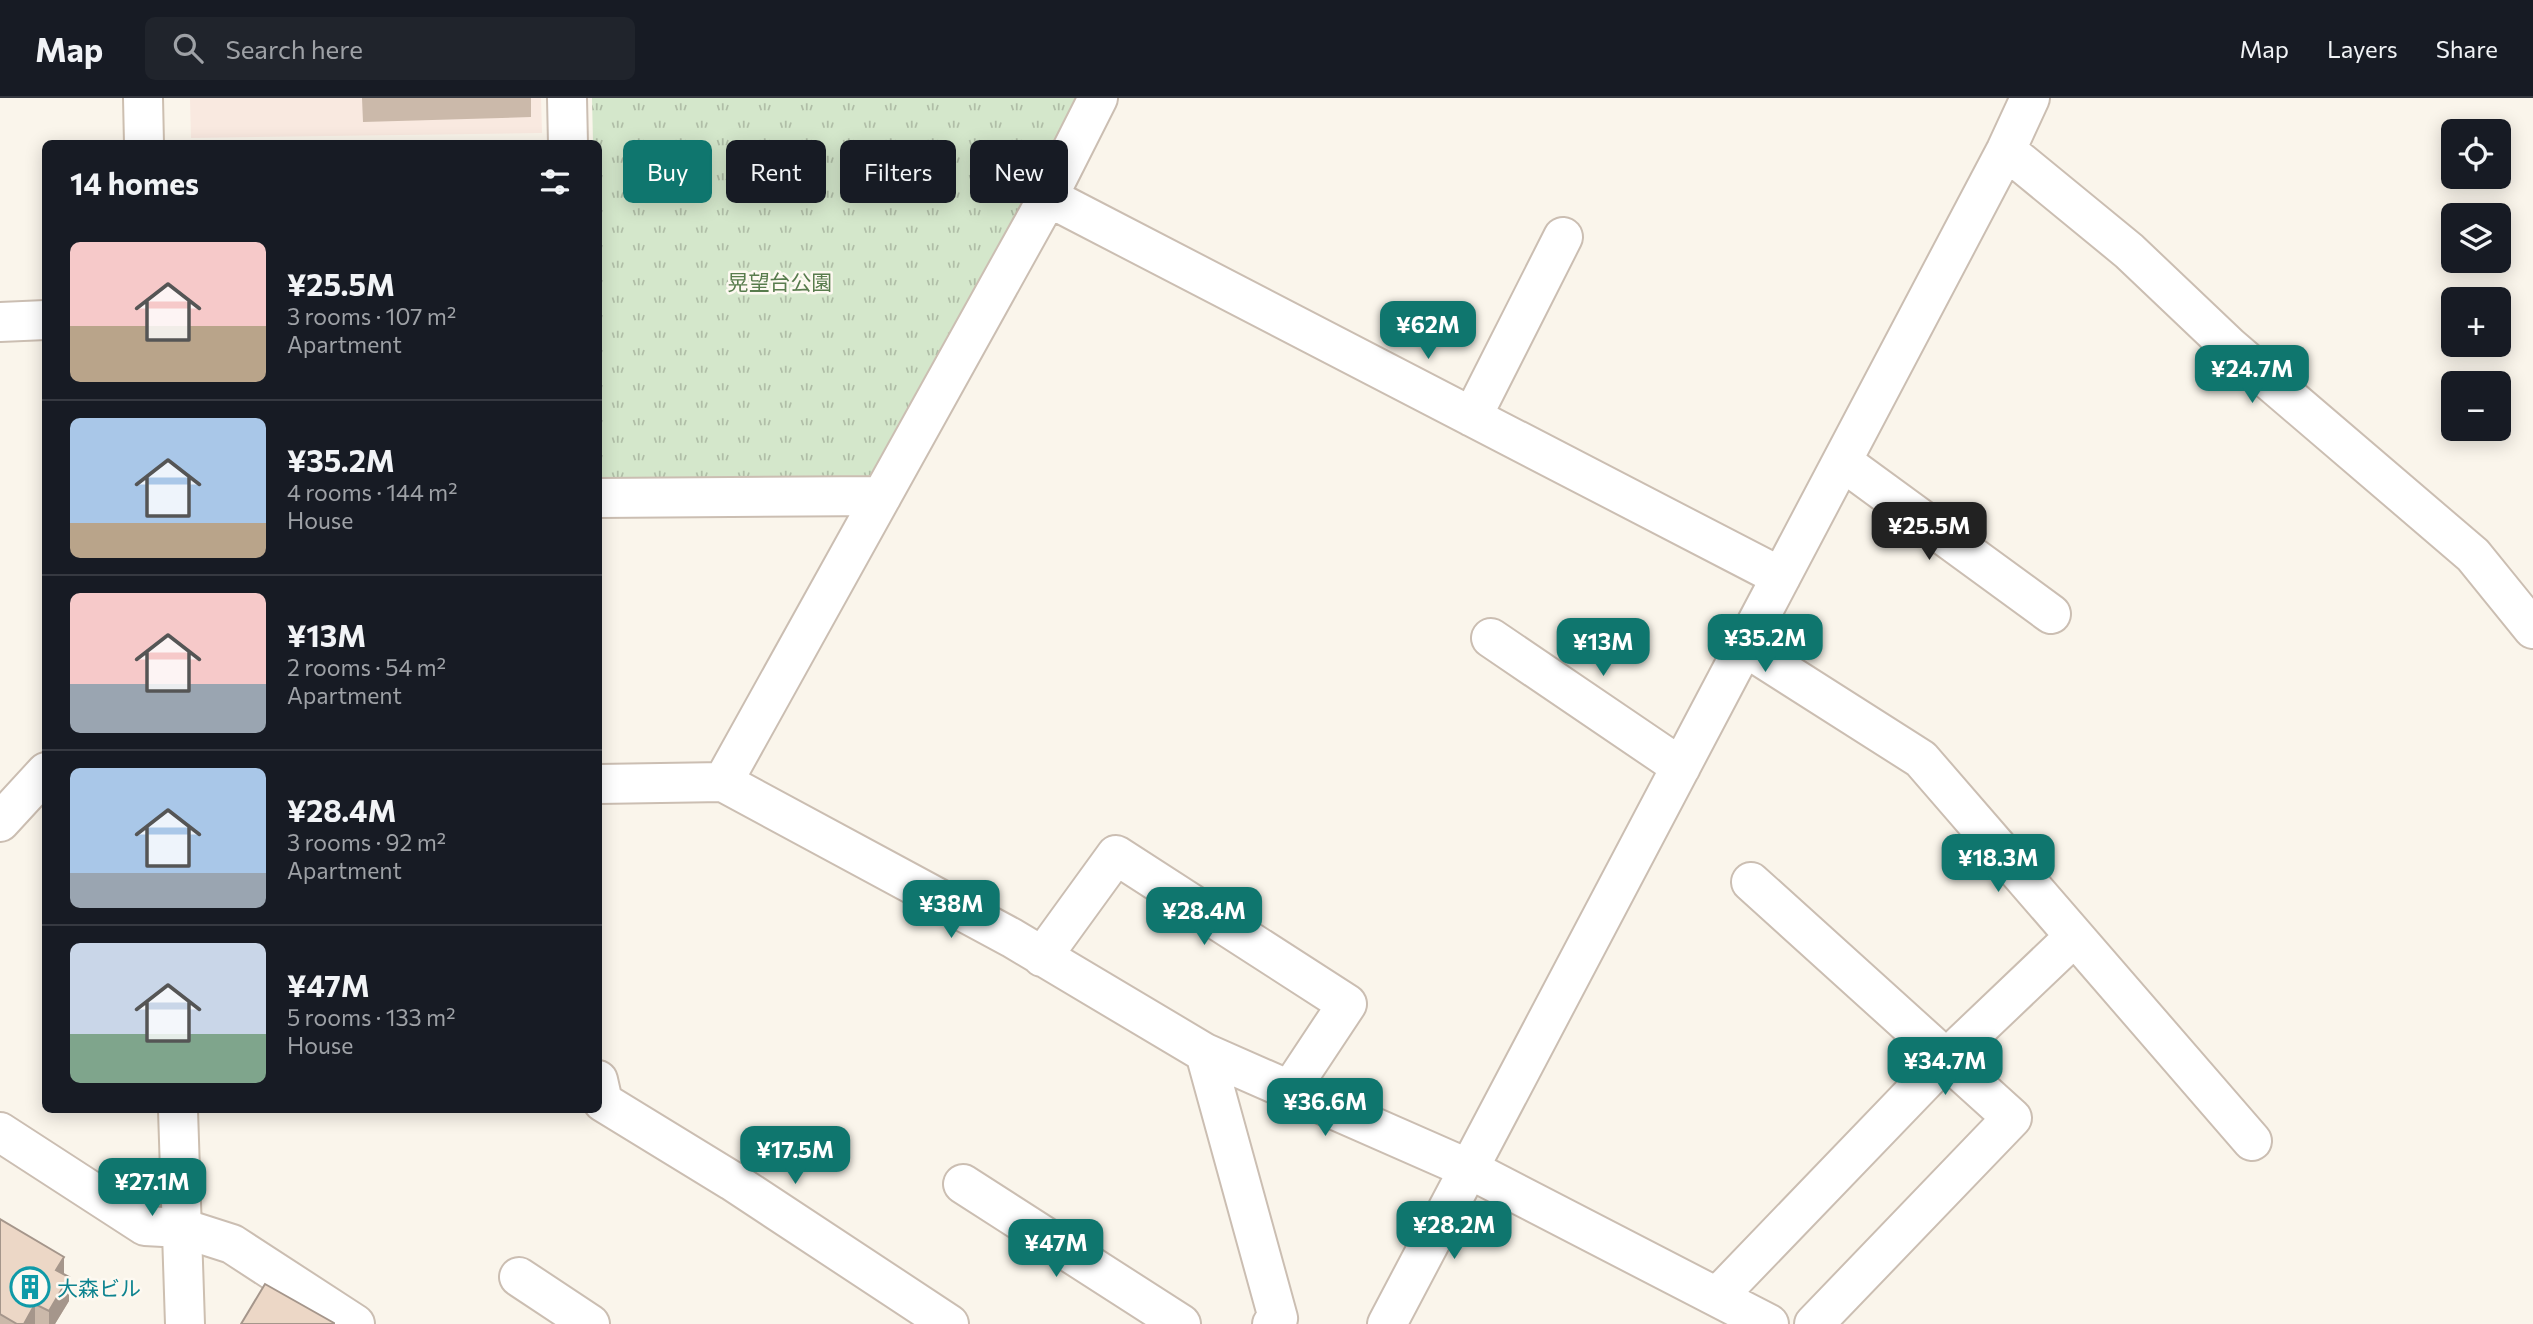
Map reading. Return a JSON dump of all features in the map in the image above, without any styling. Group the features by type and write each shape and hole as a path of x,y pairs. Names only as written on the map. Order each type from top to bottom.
{"street":[{"path":"143,98 144,140"},
{"path":"567,98 568,140"},
{"path":"1068,157 1098,98"},
{"path":"1387,1324 1843,461 2006,150 2030,98"},
{"path":"2006,150 2129,251 2230,347 2473,555 2533,629"},
{"path":"723,782 1045,203"},
{"path":"1060,203 1782,577"},
{"path":"1472,417 1563,237"},
{"path":"0,322 42,320"},
{"path":"1843,461 2051,614"},
{"path":"602,498 882,496"},
{"path":"1491,638 1681,767"},
{"path":"1745,647 1921,759 2252,1141"},
{"path":"0,822 42,776"},
{"path":"602,784 723,782 1042,957 1205,1053 1469,1170 1769,1324"},
{"path":"1042,957 1116,855 1347,1004 1290,1090"},
{"path":"1751,882 2012,1118 1814,1324"},
{"path":"1717,1297 1946,1059 2074,937"},
{"path":"1205,1053 1278,1318 1272,1324"},
{"path":"602,1098 603,1102 732,1181 949,1324"},
{"path":"178,1113 185,1324"},
{"path":"0,1132 145,1226 182,1227 232,1244 355,1324"},
{"path":"963,1184 1181,1324"},
{"path":"519,1277 590,1324"}],"shaded area":[{"path":"190,98 541,98 542,133 191,138"}],"green space":[{"name":"晃望台公園","path":"592,98 1085,98 1062,140 970,140 970,203 1028,203 883,467 856,484 602,488 602,140 593,140"}],"building":[{"name":"大森ビル","path":"0,1219 64,1257 56,1270 69,1277 49,1311 35,1304 24,1324 17,1324 0,1314"},
{"path":"265,1284 334,1323 334,1324 241,1324"}],"place":[{"name":"大森ビル","path":"30,1287"}]}
